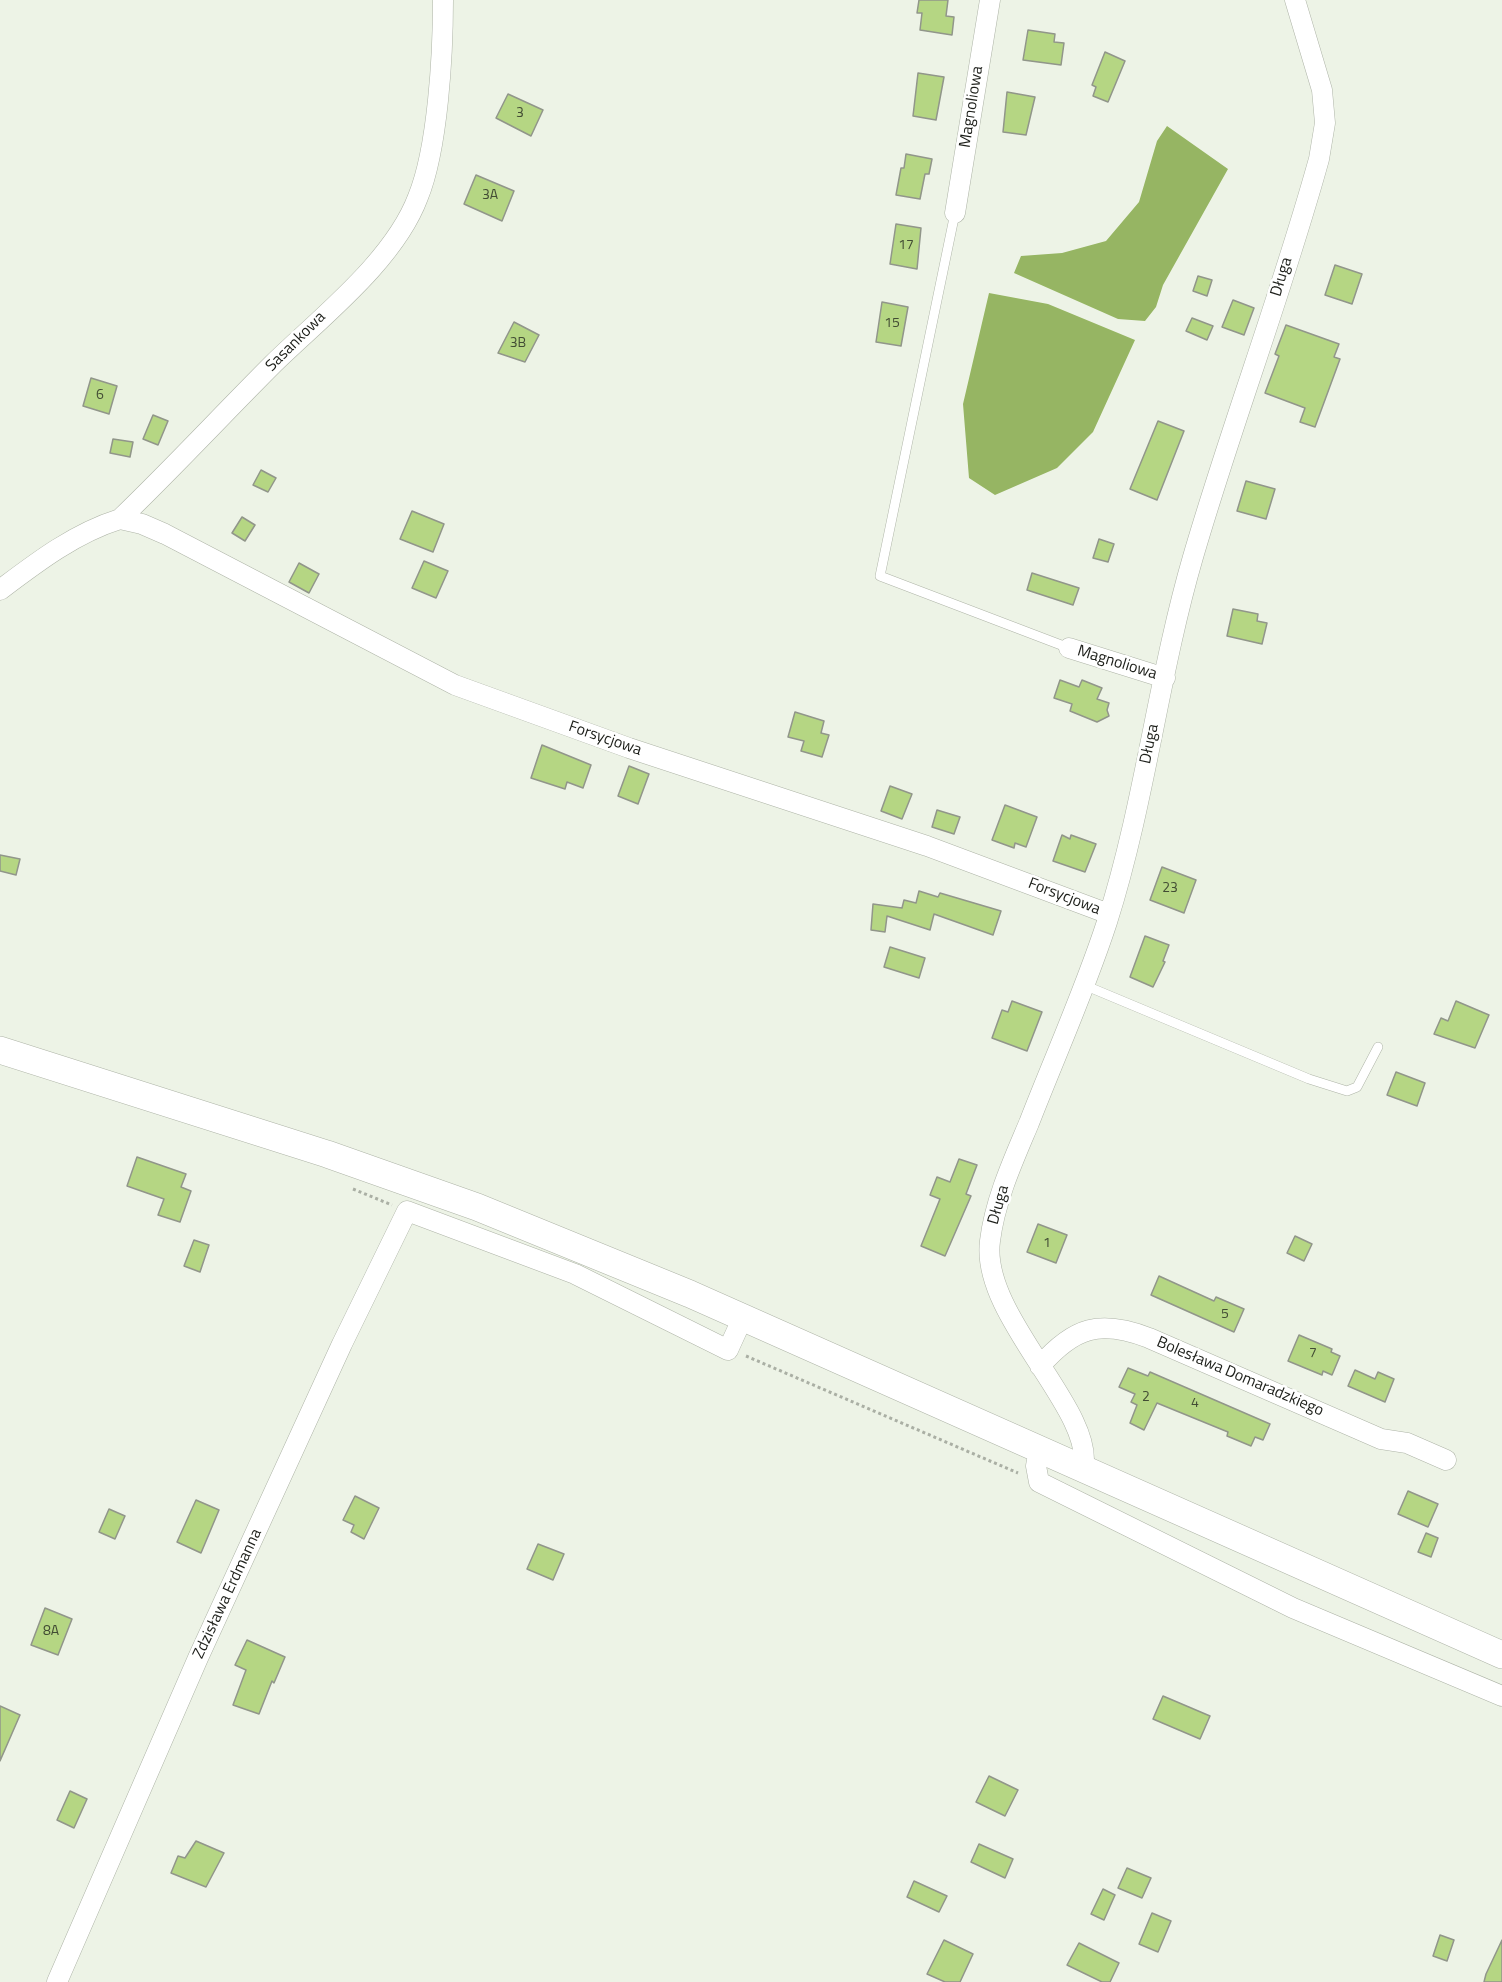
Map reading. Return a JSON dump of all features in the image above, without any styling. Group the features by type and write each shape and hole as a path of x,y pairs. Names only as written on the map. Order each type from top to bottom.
{"main road":[{"path":"0,1050 327,1154 477,1207 742,1317 1502,1655"}],"street":[{"name":"Sasankowa","path":"0,590 71,541 102,524 120,519 351,287 394,239 408,219 425,175 440,66 443,0"},
{"name":"Magnoliowa","path":"955,213 990,0"},
{"name":"Długa","path":"1083,1468 1085,1458 1082,1444 1061,1400 1023,1339 996,1285 990,1265 989,1244 1006,1179 1084,985 1109,914 1126,852 1192,559 1312,184 1324,139 1326,123 1322,90 1295,0"},
{"name":"Forsycjowa","path":"120,519 142,524 165,534 455,685 629,748 927,846 1109,914"},
{"name":"Magnoliowa","path":"1069,648 1165,678"},
{"name":"Zdzisława Erdmanna","path":"57,1982 198,1658 342,1344 407,1211 575,1274 728,1350"},
{"path":"728,1350 742,1317"},
{"name":"Bolesława Domaradzkiego","path":"1040,1366 1067,1340 1087,1330 1114,1327 1149,1338 1381,1439 1407,1443 1446,1460"},
{"path":"1038,1449 1036,1466 1039,1482 1293,1608 1502,1696"}],"lane":[{"path":"955,213 880,576 1069,648"},
{"path":"1084,985 1327,1086 1347,1091 1357,1087 1378,1047"}],"path":[{"path":"728,1350 780,1369 1039,1482"}],"shaded area":[{"path":"1167,126 1228,169 1163,285 1156,307 1145,321 1118,319 1014,273 1021,256 1062,253 1106,241 1139,202 1157,141"},
{"path":"989,293 1048,304 1135,340 1093,432 1057,468 995,495 969,478 963,404"}],"building":[{"path":"919,0 948,0 946,16 954,17 952,35 920,30 922,13 917,13"},
{"path":"1028,30 1055,34 1054,42 1064,43 1061,65 1023,60"},
{"path":"1105,52 1125,61 1108,102 1093,96 1096,87 1092,85"},
{"path":"918,73 944,77 936,120 913,116"},
{"path":"1007,92 1035,97 1026,135 1003,132"},
{"path":"508,94 543,110 531,136 496,118"},
{"path":"906,154 932,159 929,174 925,174 920,199 896,195"},
{"path":"476,175 514,191 502,221 464,204"},
{"path":"896,224 921,228 917,269 890,264"},
{"path":"1335,265 1362,274 1352,304 1325,295"},
{"path":"1198,276 1212,280 1207,296 1193,291"},
{"path":"1233,300 1254,308 1244,335 1222,327"},
{"path":"882,302 908,307 901,346 876,342"},
{"path":"1192,318 1213,326 1207,340 1186,331"},
{"path":"514,322 539,335 525,362 498,353"},
{"path":"1286,325 1339,344 1334,357 1340,359 1315,427 1300,422 1305,408 1265,393 1279,356 1275,354"},
{"path":"91,378 117,386 109,414 83,406"},
{"path":"153,415 168,421 158,445 143,439"},
{"path":"1158,421 1184,431 1157,500 1130,489"},
{"path":"113,439 133,442 130,457 110,453"},
{"path":"261,470 276,478 268,492 253,485"},
{"path":"1246,481 1275,489 1266,519 1237,511"},
{"path":"412,511 444,524 433,552 400,539"},
{"path":"242,517 255,525 245,541 232,533"},
{"path":"1099,539 1114,544 1108,562 1093,558"},
{"path":"424,561 448,571 436,598 412,588"},
{"path":"299,563 319,574 309,593 289,582"},
{"path":"1032,573 1079,588 1073,605 1027,590"},
{"path":"1233,609 1258,614 1257,621 1267,623 1262,644 1227,636"},
{"path":"1060,680 1079,687 1082,680 1102,688 1097,699 1109,703 1107,710 1109,716 1097,722 1070,711 1072,704 1054,698"},
{"path":"795,712 824,721 821,733 829,735 822,757 801,751 804,741 788,737"},
{"path":"542,745 591,765 583,788 567,782 565,789 531,778"},
{"path":"629,766 649,774 638,804 618,796"},
{"path":"890,786 912,794 902,819 881,811"},
{"path":"1005,805 1037,817 1026,847 1015,843 1014,848 992,840"},
{"path":"937,810 960,817 954,834 932,827"},
{"path":"1062,835 1070,839 1071,835 1096,844 1085,872 1053,861"},
{"path":"0,855 20,859 16,875 0,871"},
{"path":"1162,867 1196,880 1184,913 1150,900"},
{"path":"919,891 938,897 940,893 1001,911 993,935 934,914 930,930 887,916 885,932 871,930 873,904 902,908 904,900 916,903"},
{"path":"1145,936 1169,945 1163,961 1165,962 1153,987 1130,977"},
{"path":"890,947 925,958 919,978 884,967"},
{"path":"1012,1001 1042,1012 1027,1051 992,1038 1002,1010 1008,1012"},
{"path":"1456,1001 1489,1015 1475,1048 1434,1034 1441,1018 1448,1021"},
{"path":"1396,1072 1425,1083 1417,1106 1387,1095"},
{"path":"137,1157 186,1174 181,1187 191,1191 180,1222 158,1215 164,1199 127,1186"},
{"path":"959,1159 977,1165 966,1194 971,1196 945,1256 921,1246 940,1199 930,1195 937,1177 950,1182"},
{"path":"1038,1224 1067,1235 1056,1263 1027,1252"},
{"path":"1295,1236 1312,1244 1304,1261 1287,1253"},
{"path":"194,1240 209,1245 200,1272 184,1266"},
{"path":"1159,1276 1214,1301 1216,1297 1244,1309 1234,1332 1151,1295"},
{"path":"1299,1335 1332,1349 1331,1352 1340,1356 1332,1375 1323,1371 1322,1375 1288,1361"},
{"path":"1128,1368 1148,1376 1150,1372 1270,1424 1263,1440 1255,1437 1251,1446 1227,1436 1228,1432 1157,1403 1144,1430 1130,1423 1137,1405 1131,1402 1135,1394 1119,1387"},
{"path":"1355,1370 1375,1379 1378,1372 1394,1379 1385,1402 1348,1386"},
{"path":"1408,1491 1438,1504 1428,1527 1398,1514"},
{"path":"355,1496 379,1508 364,1539 351,1532 354,1525 343,1520"},
{"path":"196,1500 219,1510 201,1553 177,1542"},
{"path":"109,1509 125,1516 115,1539 99,1532"},
{"path":"1426,1533 1438,1538 1431,1557 1418,1552"},
{"path":"538,1544 564,1554 553,1580 527,1569"},
{"path":"45,1608 72,1619 58,1655 31,1645"},
{"path":"247,1640 285,1657 274,1683 272,1681 259,1714 233,1705 246,1670 235,1665"},
{"path":"1163,1696 1210,1716 1200,1739 1153,1719"},
{"path":"0,1706 20,1715 0,1761"},
{"path":"989,1776 1018,1790 1005,1816 976,1802"},
{"path":"70,1791 87,1799 74,1828 57,1820"},
{"path":"196,1841 224,1853 206,1887 171,1873 178,1856 185,1858"},
{"path":"979,1844 1013,1859 1005,1878 971,1862"},
{"path":"1127,1868 1151,1878 1142,1898 1118,1888"},
{"path":"914,1881 947,1896 939,1912 907,1897"},
{"path":"1103,1889 1115,1895 1104,1920 1091,1914"},
{"path":"1152,1913 1171,1921 1158,1952 1139,1944"},
{"path":"1440,1935 1454,1940 1447,1961 1433,1956"},
{"path":"944,1940 973,1954 960,1982 945,1982 927,1974"},
{"path":"1502,1940 1502,1982 1484,1982 1486,1974"},
{"path":"1079,1943 1119,1963 1110,1982 1102,1982 1067,1965"}]}
